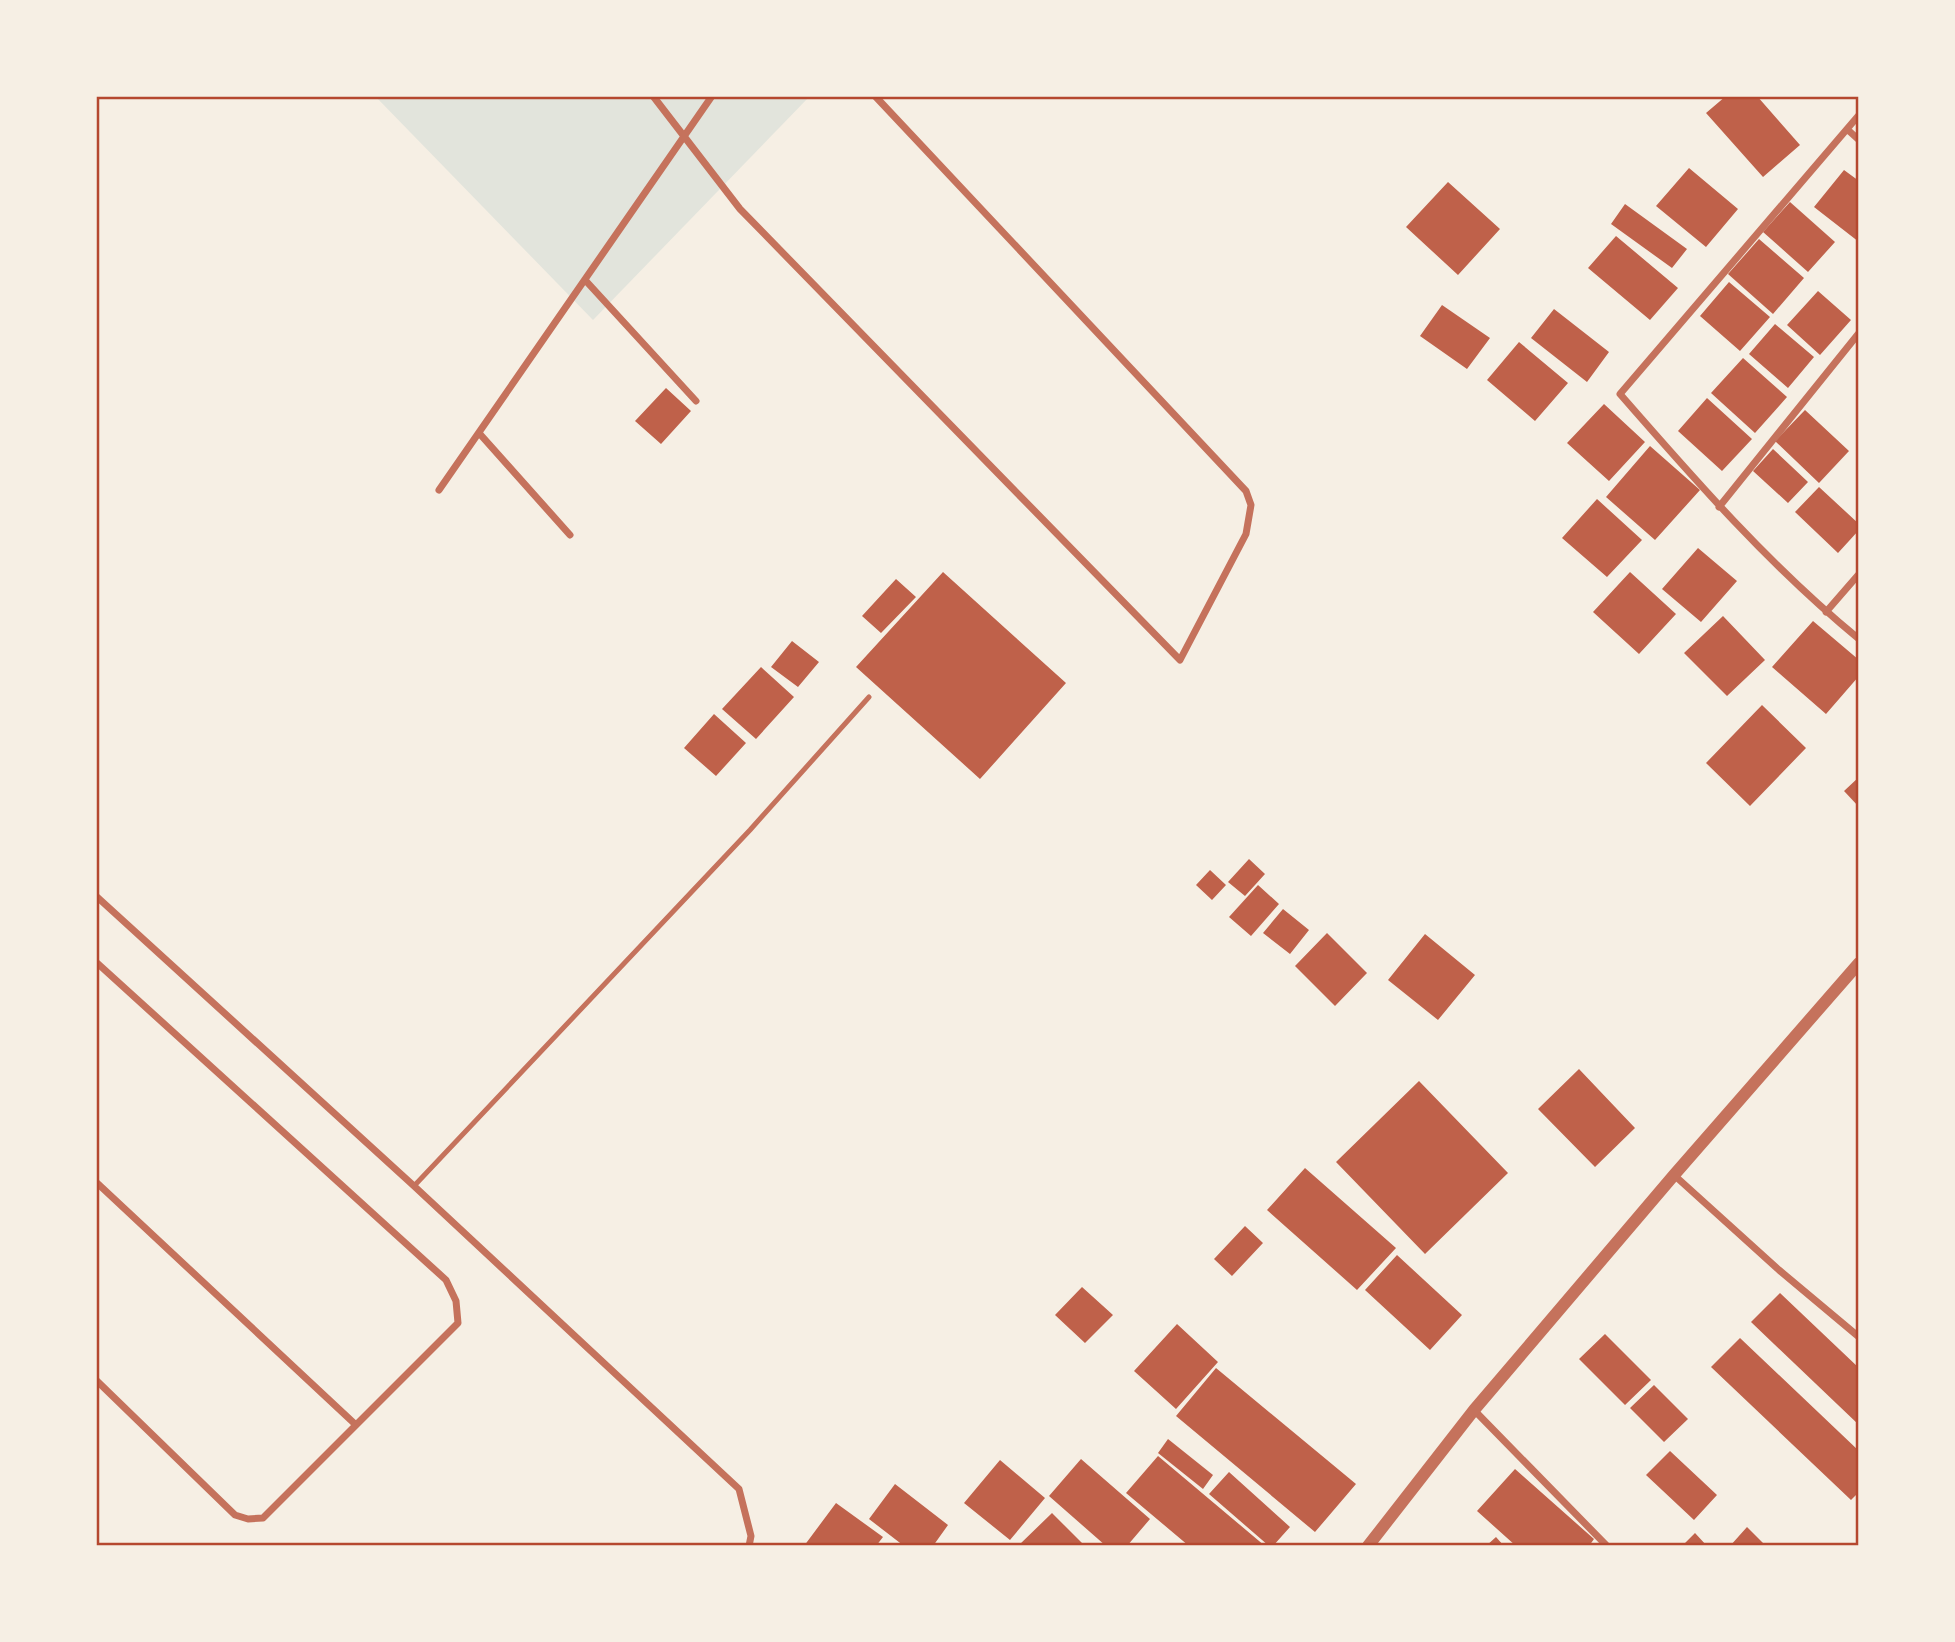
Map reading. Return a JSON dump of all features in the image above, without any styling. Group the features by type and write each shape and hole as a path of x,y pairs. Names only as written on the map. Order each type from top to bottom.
{"street":[{"path":"653,96 740,209 1180,660 1246,534 1251,505 1246,491 876,96"},
{"path":"439,490 712,96"},
{"path":"1859,116 1620,394 1719,507 1826,612 1859,639"},
{"path":"1848,130 1859,140"},
{"path":"586,281 696,401"},
{"path":"1719,507 1859,333"},
{"path":"479,432 570,535"},
{"path":"1826,612 1859,574"},
{"path":"96,897 414,1186 739,1489 751,1536 749,1546"},
{"path":"96,962 446,1280 456,1301 458,1323 263,1518 248,1519 235,1515 96,1380"},
{"path":"1368,1546 1474,1410 1859,963"},
{"path":"1674,1175 1779,1270 1859,1337"},
{"path":"96,1182 356,1425"},
{"path":"1474,1410 1607,1546"}],"lane":[{"path":"414,1186 740,841 869,697"}],"shaded area":[{"path":"375,96 810,96 593,320"}],"building":[{"path":"1726,96 1757,96 1800,145 1763,177 1706,113"},
{"path":"1689,168 1738,209 1706,247 1656,206"},
{"path":"1844,170 1859,181 1859,242 1814,207"},
{"path":"1448,182 1500,229 1458,275 1406,227"},
{"path":"1790,202 1835,242 1808,272 1763,232"},
{"path":"1625,204 1687,249 1672,268 1611,224"},
{"path":"1616,236 1678,288 1650,320 1588,268"},
{"path":"1759,239 1804,278 1773,314 1728,274"},
{"path":"1729,282 1770,317 1740,351 1700,316"},
{"path":"1818,291 1851,320 1820,355 1787,325"},
{"path":"1442,305 1490,338 1467,369 1420,336"},
{"path":"1554,309 1609,352 1587,382 1531,338"},
{"path":"1775,324 1814,357 1788,388 1749,354"},
{"path":"1519,342 1568,383 1535,421 1487,380"},
{"path":"1743,358 1787,397 1755,433 1711,393"},
{"path":"666,388 691,411 661,444 635,421"},
{"path":"1707,398 1752,439 1722,471 1678,431"},
{"path":"1604,404 1645,442 1609,481 1567,443"},
{"path":"1805,410 1849,451 1819,483 1775,441"},
{"path":"1650,446 1700,490 1655,540 1606,497"},
{"path":"1773,449 1808,482 1788,503 1753,471"},
{"path":"1819,487 1859,524 1859,530 1838,553 1795,512"},
{"path":"1597,499 1642,540 1607,577 1562,538"},
{"path":"1698,548 1737,581 1701,622 1662,589"},
{"path":"943,572 1066,683 980,779 856,667"},
{"path":"1630,572 1676,614 1639,654 1593,612"},
{"path":"896,579 916,597 881,633 862,616"},
{"path":"1723,616 1765,660 1727,696 1684,653"},
{"path":"1813,621 1859,660 1859,676 1826,714 1772,667"},
{"path":"792,641 819,662 798,687 771,667"},
{"path":"761,667 794,697 756,739 722,709"},
{"path":"1762,705 1806,748 1750,806 1706,763"},
{"path":"714,714 746,743 716,776 684,748"},
{"path":"1859,777 1859,807 1844,791"},
{"path":"1249,859 1265,874 1245,896 1228,882"},
{"path":"1210,870 1226,885 1212,900 1196,885"},
{"path":"1258,885 1279,904 1251,936 1229,917"},
{"path":"1283,909 1309,930 1290,954 1263,933"},
{"path":"1327,933 1367,973 1335,1006 1295,966"},
{"path":"1425,934 1475,975 1438,1020 1388,980"},
{"path":"1579,1069 1635,1128 1595,1167 1538,1109"},
{"path":"1419,1081 1508,1173 1425,1254 1336,1162"},
{"path":"1305,1168 1396,1248 1357,1290 1267,1210"},
{"path":"1245,1226 1263,1243 1232,1276 1214,1259"},
{"path":"1397,1255 1462,1315 1430,1350 1365,1290"},
{"path":"1082,1287 1113,1315 1085,1343 1055,1315"},
{"path":"1780,1293 1859,1368 1859,1425 1751,1322"},
{"path":"1177,1324 1218,1362 1176,1409 1134,1371"},
{"path":"1605,1334 1651,1380 1625,1405 1579,1359"},
{"path":"1740,1338 1859,1451 1859,1492 1851,1500 1711,1367"},
{"path":"1216,1368 1356,1484 1315,1532 1176,1416"},
{"path":"1654,1385 1688,1419 1664,1442 1630,1408"},
{"path":"1168,1439 1213,1475 1203,1489 1158,1453"},
{"path":"1670,1451 1717,1495 1694,1520 1646,1475"},
{"path":"1158,1456 1265,1546 1189,1546 1126,1493"},
{"path":"1081,1459 1150,1519 1127,1546 1106,1546 1049,1496"},
{"path":"1000,1460 1045,1498 1010,1540 964,1503"},
{"path":"1515,1469 1594,1539 1589,1546 1516,1546 1477,1511"},
{"path":"1229,1472 1290,1527 1273,1546 1269,1546 1209,1494"},
{"path":"895,1484 948,1525 933,1546 904,1546 869,1519"},
{"path":"836,1503 883,1537 876,1546 804,1546"},
{"path":"1052,1513 1085,1546 1018,1546"},
{"path":"1747,1527 1766,1546 1730,1546"},
{"path":"1695,1533 1707,1546 1682,1546"},
{"path":"1496,1537 1504,1546 1486,1546"}]}
